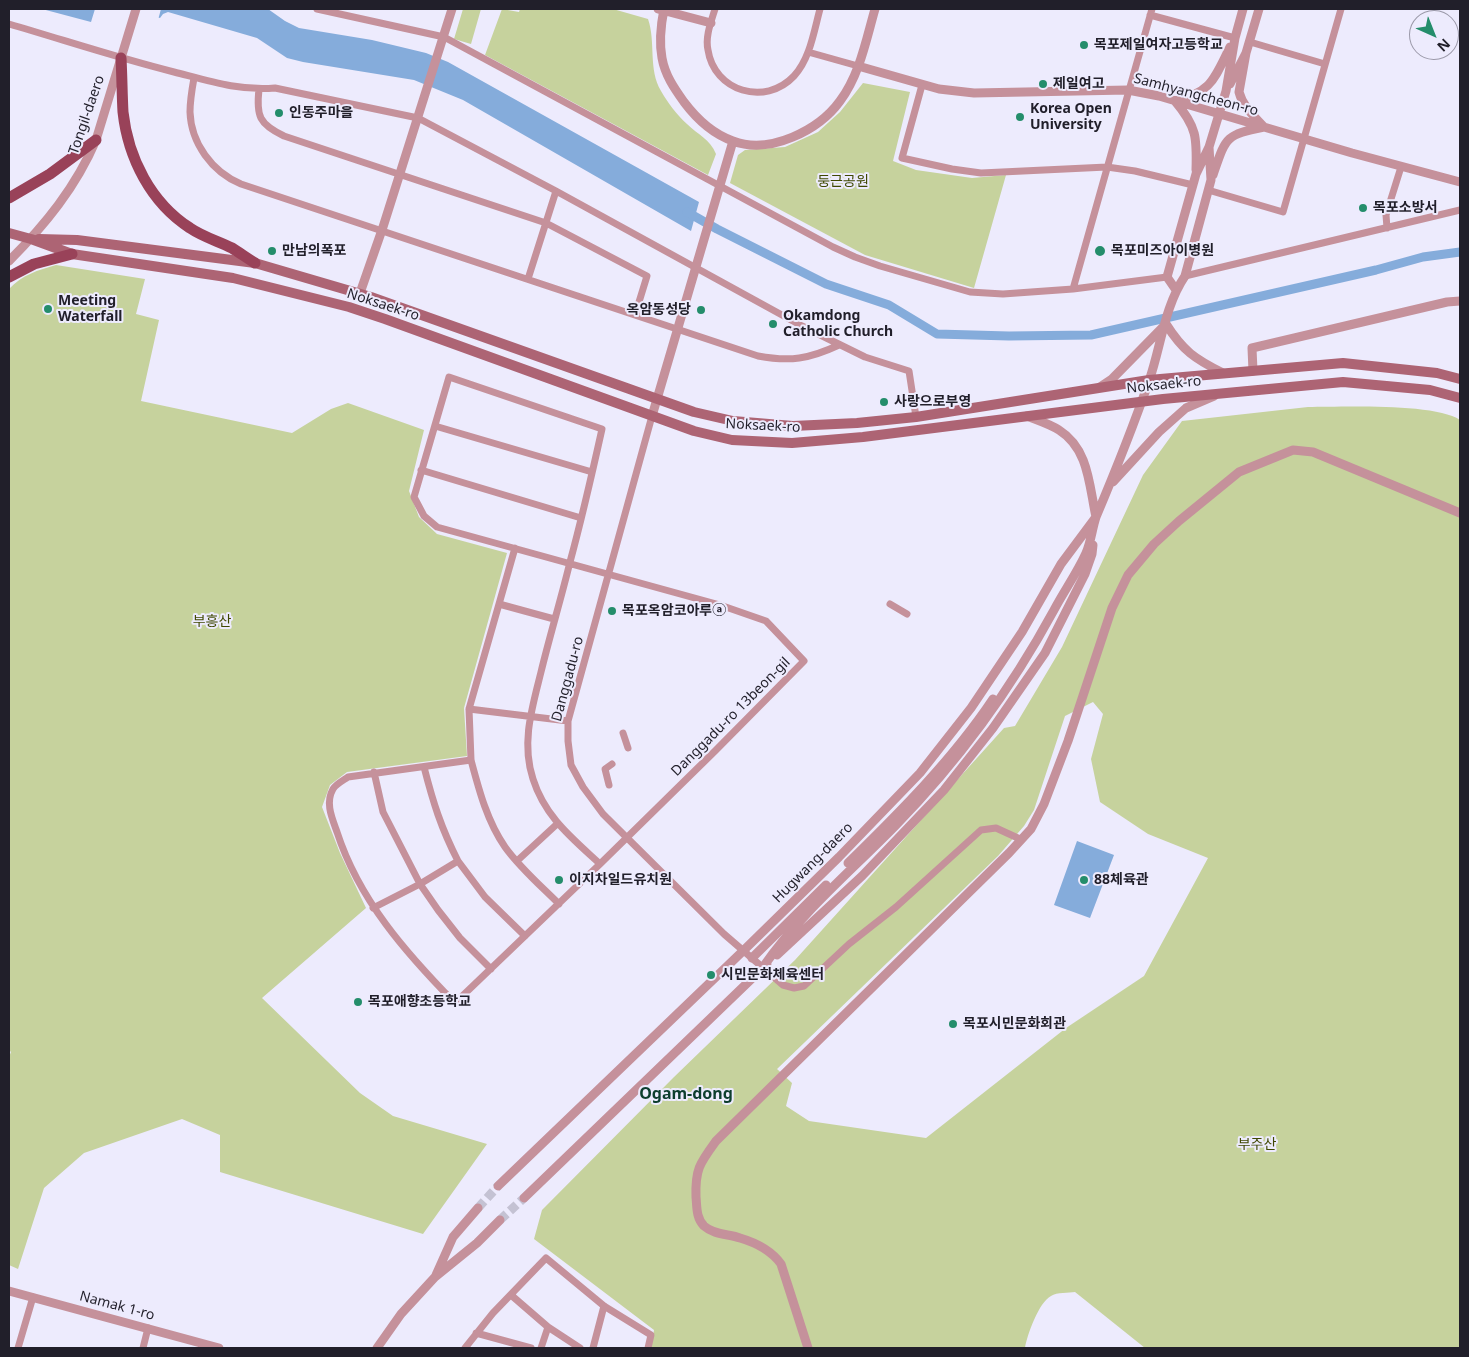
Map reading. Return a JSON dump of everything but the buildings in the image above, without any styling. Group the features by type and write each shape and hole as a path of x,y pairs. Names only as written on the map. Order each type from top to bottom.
{"main road":[{"path":"121,58 124,112 131,151 148,186 161,204 189,228 232,248 255,263"},
{"path":"9,198 50,174 96,140"},
{"name":"Noksaek-ro","path":"9,233 72,254 233,278 348,307 694,431 732,440 792,443 863,437 1027,415 1219,393 1343,382 1430,390 1460,398"},
{"name":"Noksaek-ro","path":"31,239 77,240 255,263 360,293 694,412 733,421 785,426 857,423 916,417 1149,380 1343,363 1438,373 1460,380"},
{"path":"9,277 34,264 72,254"}],"street":[{"name":"Tongil-daero","path":"9,261 31,239 65,198 83,168 96,140 136,9"},
{"path":"317,9 443,39 833,247 855,257 919,278 970,292 1003,294 1074,289 1167,277"},
{"path":"360,293 400,175 452,9"},
{"path":"711,23 662,9 662,58 673,88 697,118 733,141 759,145 789,139 813,127 830,113 840,101 858,66 875,9"},
{"path":"715,9 707,41 708,52 713,65 724,80 742,91 753,93 764,92 781,86 794,76 808,52 820,9"},
{"path":"1167,277 1196,174 1209,147 1226,91 1235,38 1243,9"},
{"path":"1226,91 1246,53 1259,9"},
{"path":"1208,190 1283,212 1341,9"},
{"path":"1074,289 1151,12 1235,38"},
{"path":"9,24 121,58 233,88 275,88 419,115 556,191 698,264 802,326 885,364 909,371 916,417"},
{"path":"1196,174 1197,142 1193,128 1189,119 1175,101 1193,97 1205,89 1217,74 1235,38"},
{"path":"1250,42 1325,64"},
{"path":"808,52 858,66"},
{"path":"1246,53 1240,92 1241,98 1245,107 1264,127"},
{"name":"Samhyangcheon-ro","path":"858,66 922,85 957,92 993,94 1128,90 1175,101 1401,167 1460,182"},
{"path":"194,78 190,102 193,131 206,156 224,175 244,185 758,356 782,360 809,357 839,344"},
{"path":"922,85 902,158 952,169 981,172 1107,167 1140,172 1193,185"},
{"path":"259,89 257,108 259,115 274,132 546,222 647,276 635,315"},
{"name":"Hugwang-daero","path":"752,958 886,825 940,767 988,707 1032,640 1078,554 1108,488 1149,380 1176,290 1185,276 1208,190 1224,145 1231,136 1238,132 1264,127"},
{"path":"652,416 733,141"},
{"path":"1209,147 1211,180"},
{"path":"1387,228 1386,215 1401,167"},
{"path":"528,279 556,191"},
{"path":"1185,276 1460,210"},
{"path":"1167,277 1176,290"},
{"path":"1253,371 1252,348 1447,302 1460,301"},
{"path":"1098,388 1112,379 1146,342 1166,324 1183,348 1195,358 1223,373"},
{"path":"600,864 557,824 540,799 532,778 527,743 530,717 570,563 602,429 449,377 414,497 424,516 437,527 515,548 570,563 610,574"},
{"path":"1108,488 1159,432 1186,408 1219,393"},
{"path":"1027,415 1058,429 1072,440 1084,459 1096,517"},
{"name":"Danggadu-ro","path":"652,416 568,721 571,765 583,787 598,807 627,839 724,934 783,985 794,988 804,986 849,944 896,907 981,830 996,828 1020,839"},
{"path":"434,426 592,472"},
{"path":"808,1348 782,1264 774,1254 756,1244 718,1233 704,1226 697,1212 696,1180 700,1163 716,1141 1009,853 1031,829 1044,804 1068,741 1112,608 1128,575 1154,544 1178,521 1240,472 1293,450 1313,452 1460,513"},
{"path":"421,470 581,518"},
{"name":"Hugwang-daero","path":"498,1186 744,950 920,774 971,708 1022,632 1061,564 1096,517"},
{"name":"Hugwang-daero","path":"763,967 831,888 896,826 950,766 987,718 1036,643 1086,553 1096,517"},
{"name":"Hugwang-daero","path":"524,1198 763,967 805,931 869,869 944,790 993,728 1045,653 1085,574 1092,554 1096,517"},
{"path":"515,548 469,709 471,760 489,818 506,848 558,904"},
{"name":"Danggadu-ro 13beon-gil","path":"610,574 720,605 766,621 804,661 627,839"},
{"path":"498,604 554,619"},
{"path":"890,604 906,614"},
{"path":"469,709 568,721"},
{"path":"623,734 628,748"},
{"path":"471,760 348,777 333,788 328,807 345,856 374,908 399,942 454,1003 627,839"},
{"path":"609,785 605,769 612,764"},
{"path":"424,767 437,814 458,861 485,897 525,936"},
{"path":"374,772 383,812 420,884 460,938 491,969"},
{"path":"517,861 557,824"},
{"path":"374,908 420,884 458,861"},
{"path":"435,1277 453,1237 478,1208"},
{"path":"377,1348 401,1314 435,1277 477,1244 500,1220"},
{"path":"466,1348 476,1333 546,1258 604,1306 651,1335 648,1348"},
{"name":"Namak 1-ro","path":"9,1291 219,1348"},
{"path":"511,1295 548,1327 580,1348"},
{"path":"18,1348 33,1297"},
{"path":"593,1348 604,1306"},
{"path":"541,1348 548,1327"},
{"path":"143,1348 148,1328"},
{"path":"476,1333 531,1348"}],"green space":[{"path":"463,9 481,9 471,44 454,39"},
{"path":"502,9 519,12 520,9 613,9 648,19 652,37 653,65 661,91 669,104 691,128 707,141 716,154 708,175 485,55"},
{"name":"둥근공원","path":"863,83 910,92 893,161 916,170 972,178 1006,175 974,288 865,255 730,183 738,155 745,150 785,147 818,132 840,112"},
{"name":"부흥산","path":"56,265 145,279 136,314 159,320 141,401 292,433 331,409 348,403 424,430 409,491 419,517 437,534 507,553 464,708 467,756 347,772 330,785 322,807 340,853 366,908 262,998 360,1093 393,1116 487,1144 423,1234 220,1172 220,1135 182,1119 84,1153 44,1188 18,1269 9,1265 9,1057 11,1052 9,1050 9,289 25,277"},
{"name":"부주산","path":"1308,407 1410,408 1448,415 1460,420 1460,1348 1145,1348 1075,1292 1056,1294 1047,1299 1034,1319 1025,1348 651,1348 654,1330 534,1239 542,1210 674,1077 795,960 1004,728 1015,726 1062,647 1143,475 1182,421","holes":["1093,702 1103,714 1091,759 1100,802 1148,834 1208,858 1144,976 1066,1028 926,1138 809,1121 786,1106 792,1083 777,1069 998,856 1024,826 1034,810 1065,716"]}],"water":[{"path":"42,9 95,9 91,22"},
{"path":"123,9 268,9 299,28 372,40 426,53 448,62 699,202 691,231 463,100 414,80 303,62 287,58 257,38 168,12 160,18"},
{"name":"88체육관","path":"1077,841 1114,855 1090,918 1054,905"}],"pier":[{"path":"121,9 161,9 158,20"}],"waterway":[{"path":"687,212 826,284 889,305 937,334 1009,336 1091,335 1376,270 1423,257 1460,252"}],"tunnel":[{"path":"478,1208 498,1186"},
{"path":"500,1220 524,1198"}],"place":[{"name":"목포제일여자고등학교","path":"1084,45"},
{"name":"제일여고","path":"1043,84"},
{"name":"인동주마을","path":"279,113"},
{"name":"Korea Open University","path":"1020,117"},
{"name":"목포소방서","path":"1363,208"},
{"name":"만남의폭포","path":"272,251"},
{"name":"목포미즈아이병원","path":"1100,251"},
{"name":"Meeting Waterfall","path":"48,309"},
{"name":"옥암동성당","path":"701,310"},
{"name":"Okamdong Catholic Church","path":"773,324"},
{"name":"사랑으로부영","path":"884,402"},
{"name":"목포옥암코아루ⓐ","path":"612,611"},
{"name":"이지차일드유치원","path":"559,880"},
{"name":"88체육관","path":"1084,880"},
{"name":"시민문화체육센터","path":"711,975"},
{"name":"목포애향초등학교","path":"358,1002"},
{"name":"목포시민문화회관","path":"953,1024"}],"district":[{"name":"Ogam-dong","path":"686,1094"}]}
